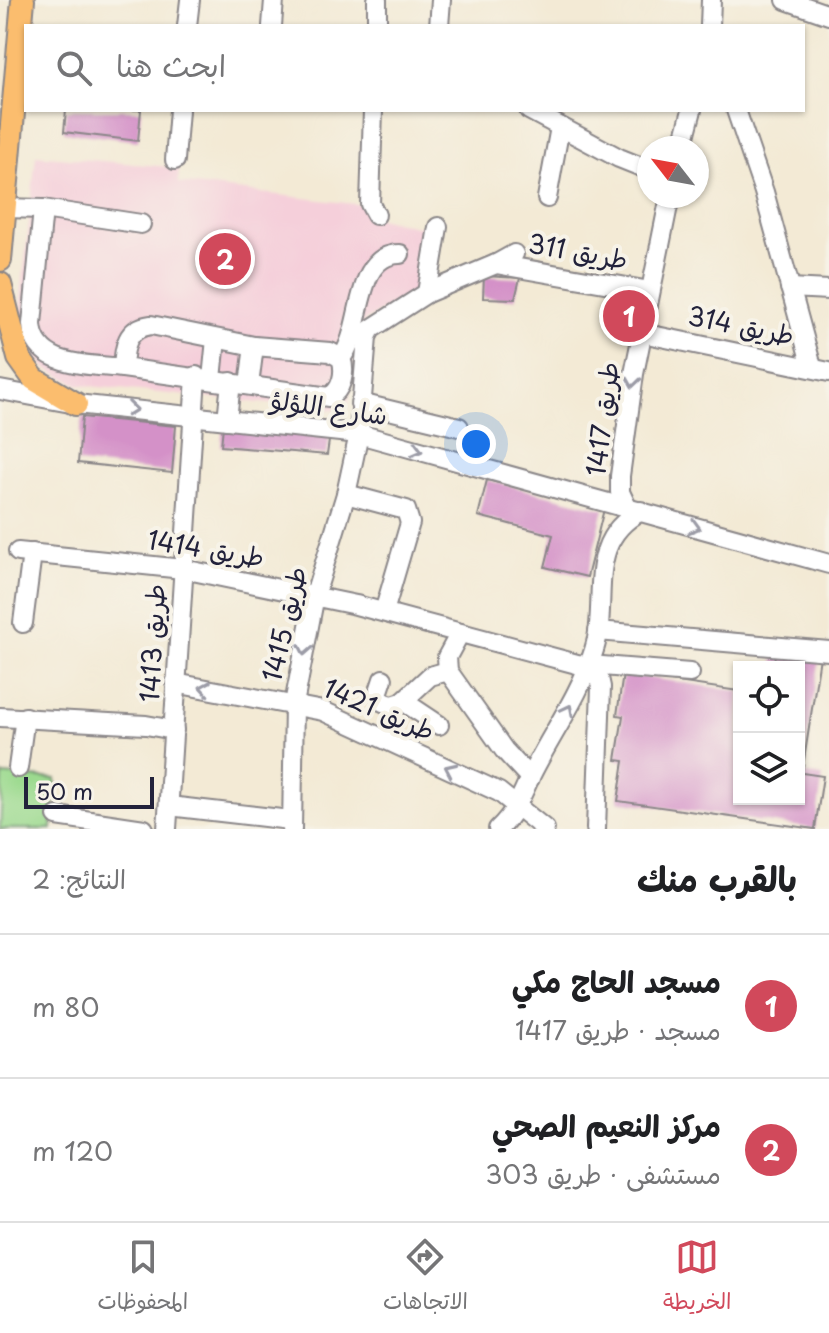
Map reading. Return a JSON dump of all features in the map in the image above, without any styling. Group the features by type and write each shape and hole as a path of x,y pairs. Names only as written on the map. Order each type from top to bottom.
{"main road":[{"path":"0,260 23,40 23,0"},
{"path":"0,284 19,358 34,379 76,404"}],"street":[{"path":"14,0 14,27 23,40"},
{"path":"187,24 190,0"},
{"path":"272,24 274,0"},
{"path":"377,0 377,24"},
{"path":"439,24 441,0"},
{"path":"710,24 711,0"},
{"path":"786,0 829,15"},
{"path":"175,160 179,112"},
{"path":"373,112 370,204 376,215"},
{"path":"533,112 637,164"},
{"path":"685,136 691,112"},
{"path":"737,112 764,192 790,288 820,369"},
{"name":"طريق 311","path":"547,198 560,127"},
{"path":"4,208 43,209 141,224"},
{"name":"طريق 1417","path":"634,509 620,492 620,476 642,333 667,208"},
{"path":"43,209 32,324 36,343 45,354 60,359 329,397 337,393 341,386 341,358 354,335 369,273 382,259 391,254 400,254"},
{"path":"427,293 438,227"},
{"name":"طريق 311","path":"359,434 365,346 371,329 427,293 514,254"},
{"name":"طريق 311","path":"496,264 650,291"},
{"path":"790,288 829,290"},
{"path":"123,368 126,340 143,326 158,326 254,346 330,352 341,358"},
{"name":"طريق 314","path":"642,333 820,369"},
{"path":"216,339 227,420"},
{"path":"222,380 254,346"},
{"name":"طريق 1413","path":"167,829 195,416 222,380"},
{"name":"شارع اللؤلؤ","path":"0,390 76,404 359,434 826,564"},
{"path":"360,403 459,427"},
{"name":"طريق 1415","path":"291,824 294,704 315,595 346,494 359,434"},
{"path":"346,494 406,510 410,516 384,612"},
{"path":"498,829 517,808 530,778 583,683 598,631 607,544 634,509"},
{"name":"طريق 1414","path":"23,623 25,552 183,569 315,595 588,665 690,673"},
{"path":"598,631 829,651"},
{"path":"460,633 447,657 448,671 504,750 530,778"},
{"path":"588,665 599,678 601,687 596,829"},
{"path":"383,679 379,689 380,699 392,705 403,701 430,676 448,671"},
{"name":"طريق 1421","path":"175,683 323,711 499,792 545,829"},
{"path":"403,701 439,725"},
{"name":"طريق 1413","path":"0,717 146,725 174,730"},
{"path":"18,768 25,717"},
{"path":"169,806 291,824"},
{"path":"57,816 144,829"}],"shaded area":[{"path":"36,155 179,168 178,183 363,205 378,218 431,229 421,288 366,320 359,328 348,408 341,411 79,385 47,369 33,353 21,329 20,307"}],"green space":[{"path":"3,775 56,779 52,829 0,829"}],"building":[{"path":"66,112 141,112 138,141 64,132"},
{"path":"484,276 520,278 515,299 483,298"},
{"path":"82,417 176,426 172,473 78,463"},
{"path":"223,426 330,434 327,455 221,446"},
{"path":"487,480 604,509 587,577 545,567 553,535 478,516"},
{"path":"776,650 820,657 805,754 805,661 774,661"},
{"path":"623,674 733,690 733,805 805,805 805,773 823,776 815,829 618,801 624,761 616,760 623,716 617,715"}],"place":[{"name":"مركز النعيم الصحي","path":"225,259"},
{"name":"مسجد الحاج مكي","path":"629,316"}]}
